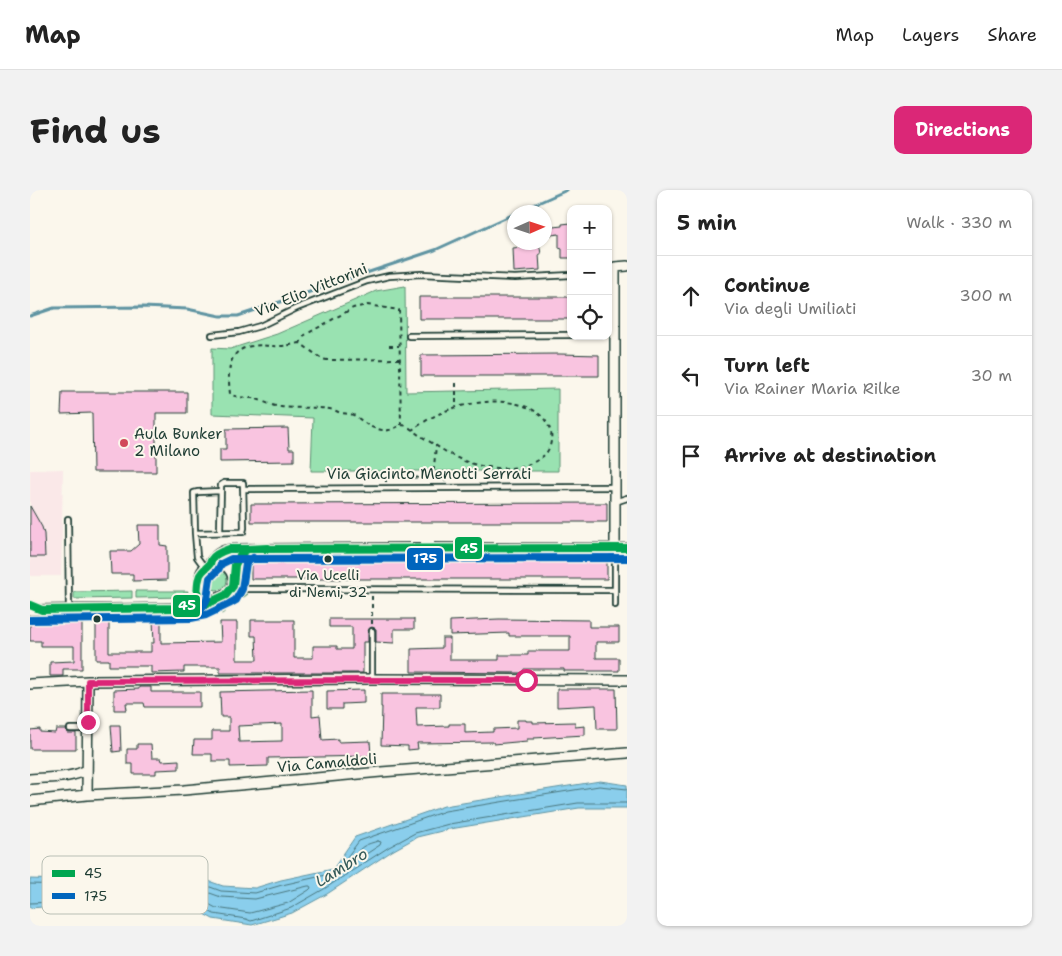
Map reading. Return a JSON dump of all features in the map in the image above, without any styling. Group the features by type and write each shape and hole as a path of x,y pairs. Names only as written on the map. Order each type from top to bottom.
{"street":[{"path":"612,268 627,266"},
{"path":"612,335 615,548"},
{"path":"179,608 189,606 197,598 202,572 212,558 222,551 229,549 627,548"},
{"path":"30,610 200,607 226,595 230,591 233,583 235,563 241,554 248,549"},
{"path":"207,566 218,563 225,565 231,571 233,583"},
{"path":"200,581 200,586 207,594 212,597 220,597"},
{"path":"30,605 42,610"},
{"path":"30,684 88,681 627,680"},
{"path":"87,795 88,681"},
{"name":"Via Camaldoli","path":"30,801 627,753"},
{"path":"30,779 78,775 88,770"}],"lane":[{"name":"Via Elio Vittorini","path":"212,335 239,332 260,326 297,308 366,281 389,276 421,274 515,278 567,275"},
{"path":"409,336 567,335"},
{"name":"Via Giacinto Menotti Serrati","path":"220,491 220,486 223,484 243,483 243,489 615,488"},
{"path":"195,533 243,532 243,489"},
{"path":"207,566 197,557 194,493 220,491 220,532"},
{"path":"615,502 627,498"},
{"path":"68,519 69,610"},
{"path":"615,548 615,605"},
{"path":"233,583 243,589 615,590"},
{"path":"372,631 372,680"},
{"path":"70,729 88,729"}],"path":[{"path":"300,343 304,334 353,308 367,306 399,310 401,425"},
{"path":"400,359 327,360 322,359 300,343 278,346 251,346 239,351 233,357 228,376 230,394 260,400 278,407 334,410 355,416 376,429 389,430 405,425 412,430 436,445 462,460 484,466 501,468 526,466 544,456 549,449 552,437 548,424 537,412 511,403 485,402 456,408 441,413 412,430"},
{"path":"389,346 400,346"},
{"path":"456,383 456,408"},
{"path":"433,478 436,445"},
{"path":"385,488 386,478 444,477 447,488"},
{"path":"372,590 372,631"}],"shaded area":[{"path":"63,469 61,576 30,576 30,470"}],"green space":[{"path":"405,286 406,392 558,389 558,471 311,471 313,418 212,414 212,348 230,349 277,334 376,291"},
{"path":"217,570 224,573 227,580 224,587 217,590 210,587 207,580 210,573"},
{"path":"132,591 132,598 74,599 74,592"},
{"path":"136,591 188,591 182,597 136,598"},
{"path":"248,594 222,614 209,607 235,595"}],"water":[{"name":"Lambro","path":"600,781 627,785 627,808 579,808 450,829 417,837 392,851 327,894 292,913 252,925 213,919 204,914 208,914 208,881 223,886 255,888 281,880 333,869 355,837 444,806"},
{"path":"30,879 42,879 42,907 30,908"}],"building":[{"path":"567,223 567,258 562,258 562,249 559,248 559,234 552,235 552,227 562,226 562,224"},
{"path":"513,250 540,250 540,270 514,272"},
{"path":"419,297 567,297 567,319 419,319"},
{"path":"421,355 599,355 599,376 421,376"},
{"name":"Aula Bunker 2 Milano","path":"62,392 187,392 187,413 156,413 156,472 93,472 92,413 61,414"},
{"path":"288,428 289,449 294,449 294,461 220,462 220,449 226,449 226,429"},
{"path":"607,503 607,522 251,522 251,504"},
{"path":"30,506 42,527 45,557 30,557"},
{"path":"138,525 160,525 160,545 167,546 167,580 133,581 133,574 111,574 110,551 131,551 139,544"},
{"path":"607,561 607,579 251,579 251,562"},
{"path":"329,619 414,619 414,629 394,629 394,643 376,642 376,629 370,628 368,631 368,642 363,642 363,673 220,673 220,667 184,667 184,672 151,673 151,666 109,666 109,660 96,660 96,620 109,620 109,652 151,652 151,643 154,643 153,620 161,620 161,643 221,642 220,622 237,622 237,660 257,660 256,636 251,636 251,620 294,620 294,658 313,658 313,646 337,646 337,649 352,649 352,627 329,627"},
{"path":"499,619 589,620 589,627 619,627 619,642 596,642 596,658 619,658 619,671 524,669 523,673 411,672 411,649 442,648 442,638 450,638 450,660 499,660 499,655 528,655 528,651 570,651 570,636 509,636 509,633 450,635 450,621"},
{"path":"30,621 82,621 82,669 63,669 63,676 50,676 50,662 74,661 74,646 41,646 41,641 30,641"},
{"path":"139,687 151,687 151,692 200,692 200,707 145,707 144,703 126,703 127,710 114,710 114,690 139,689"},
{"path":"557,689 616,689 617,729 597,729 596,705 557,707"},
{"path":"312,690 312,716 320,715 322,740 338,739 338,742 370,741 371,756 268,758 268,766 230,767 230,761 212,761 212,754 193,754 194,740 212,740 212,731 229,731 229,717 221,717 220,692","holes":["282,724 282,741 239,742 238,726"]},
{"path":"364,690 364,703 342,704 342,709 327,709 327,691"},
{"path":"381,694 440,694 440,707 416,707 417,727 465,724 465,733 493,732 493,729 517,728 517,720 533,721 533,723 575,722 575,727 585,726 585,735 534,738 527,739 527,741 494,744 493,742 417,743 418,749 408,750 408,746 381,745"},
{"path":"111,725 120,725 121,751 113,752"},
{"path":"40,729 40,732 55,733 56,729 66,729 68,733 76,733 76,749 30,749 30,730"},
{"path":"137,744 151,744 152,758 161,758 162,761 179,760 179,769 156,770 156,774 133,774 133,764 127,764 127,749 137,749"}],"waterway":[{"path":"534,205 567,190"},
{"path":"30,316 54,308 143,307 187,309 220,316 238,316 435,250 507,217"}],"transit line":[{"name":"45","path":"175,608 200,607 226,595 233,586 235,565 241,553 248,549 268,548"},
{"name":"45","path":"30,605 42,610 179,608 193,603 197,596 198,582 201,574 215,556 229,549 627,548"},
{"name":"175","path":"30,620 191,618 206,615 236,600 242,589 246,563 253,558"},
{"name":"175","path":"182,618 197,612 203,607 207,599 210,578 221,564 231,559 627,558"}],"place":[{"name":"Aula Bunker 2 Milano","path":"124,443"},
{"name":"Via Ucelli di Nemi, 32","path":"328,559"}],"route":[{"path":"88,722 88,681 526,680"}]}
